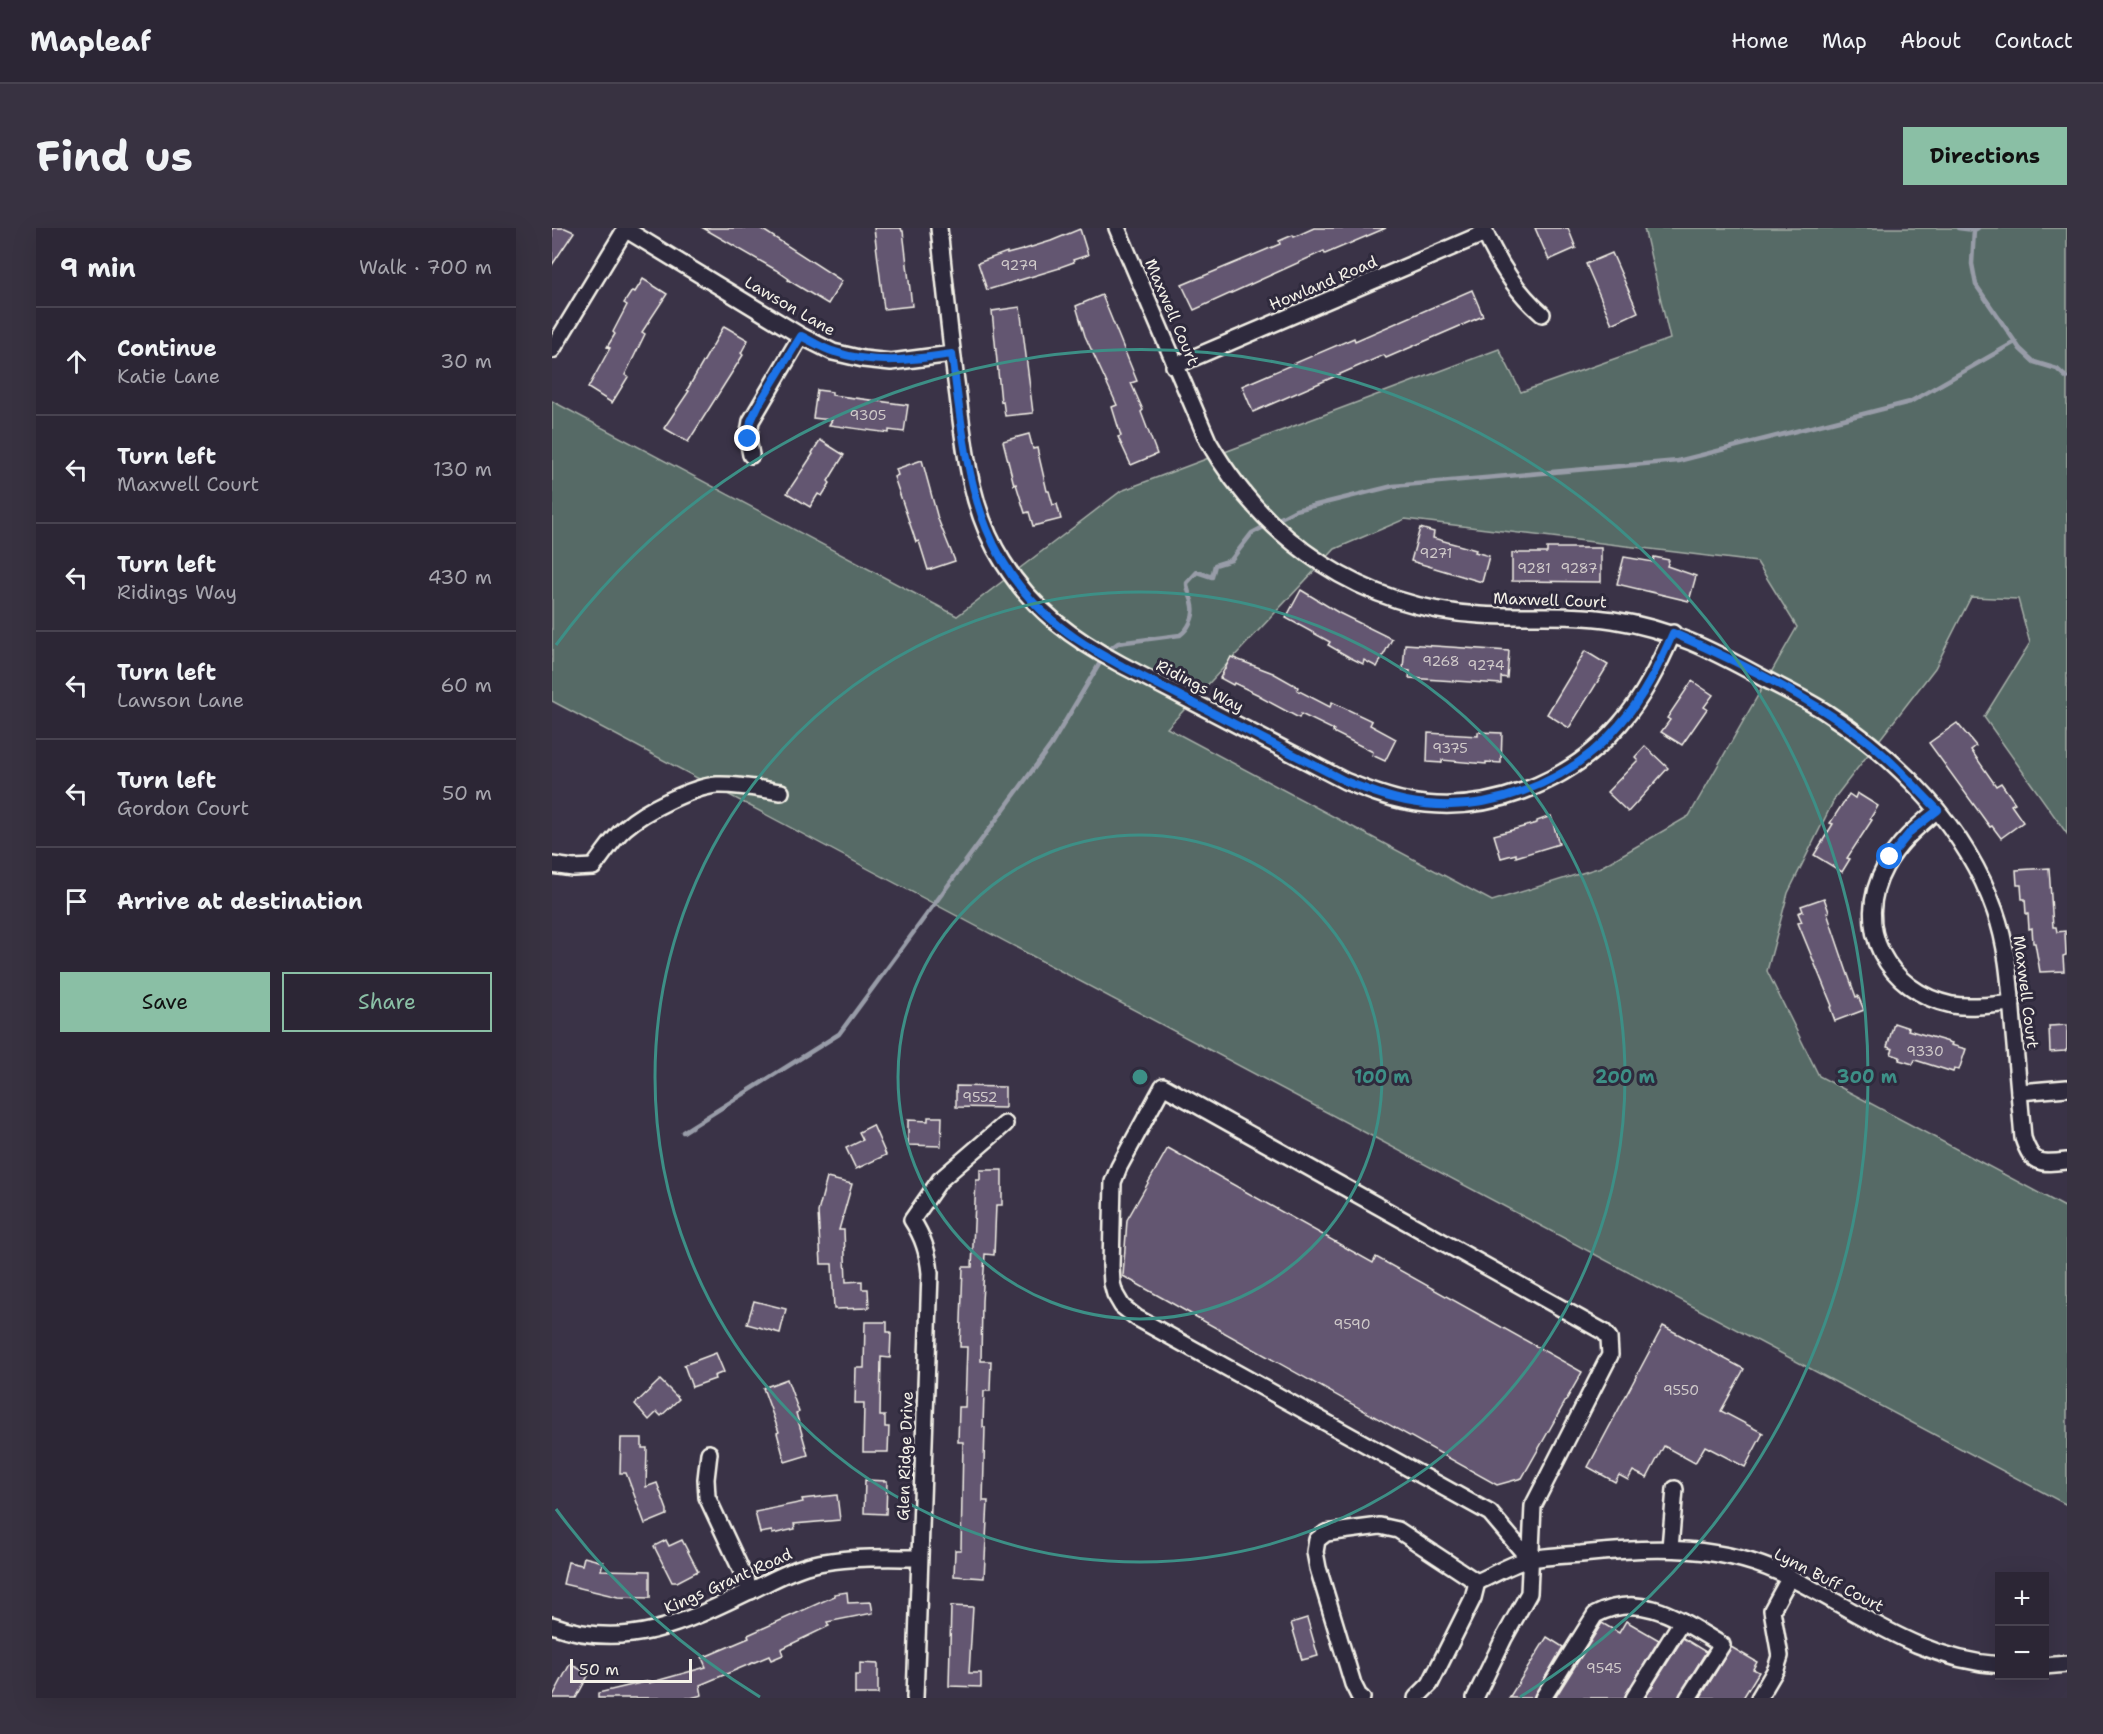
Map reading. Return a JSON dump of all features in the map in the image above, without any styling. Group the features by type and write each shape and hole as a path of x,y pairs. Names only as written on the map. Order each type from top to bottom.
{"street":[{"name":"Ridings Way","path":"939,228 966,460 985,527 1002,560 1020,586 1054,621 1086,646 1122,666 1345,781 1376,794 1408,802 1441,805 1473,803 1507,796 1568,771 1595,751 1621,724 1641,694 1659,665 1673,633"},
{"name":"Maxwell Court","path":"1117,228 1174,366 1208,441 1226,472 1256,508 1277,528 1305,552 1334,572 1399,601 1434,609 1478,615 1610,619 1673,633 1708,648 1825,711 1890,761 1938,810 1969,853 1983,879 2004,944 2012,1003 2023,1138 2028,1153 2038,1161 2049,1163 2067,1161"},
{"name":"Lawson Lane","path":"626,229 801,336 833,352 863,359 891,362 952,354"},
{"path":"552,350 626,229"},
{"name":"Howland Road","path":"1174,366 1484,230"},
{"path":"1484,230 1506,275 1517,290 1542,314"},
{"path":"751,455 748,439 751,421 801,336"},
{"path":"552,865 573,868 593,867 625,828 689,791 714,785 731,785 781,792"},
{"path":"1938,810 1903,840 1890,857 1879,878 1873,915 1881,951 1885,961 1897,976 1913,990 1926,997 1955,1005 2012,1003"},
{"path":"1475,1698 1528,1593 1533,1506 1610,1355 1609,1338 1604,1332 1163,1086 1113,1182 1111,1274 1115,1294 1122,1306 1137,1318 1490,1513 1529,1559"},
{"path":"2019,1092 2067,1088"},
{"name":"Glen Ridge Drive","path":"915,1698 930,1273 923,1237 912,1220 940,1180 1005,1124"},
{"path":"709,1453 706,1479 707,1497 751,1591"},
{"path":"1670,1548 1675,1489"},
{"path":"1362,1698 1353,1684 1318,1568 1317,1540 1326,1533 1380,1526 1398,1530 1477,1582 1473,1598 1430,1684 1416,1698"},
{"name":"Lynn Buff Court","path":"1477,1582 1529,1559 1610,1550 1670,1548 1735,1557 1790,1577 1900,1638 1933,1652 1968,1661 1995,1664"},
{"name":"Kings Grant Road","path":"552,1625 596,1635 653,1632 681,1623 789,1572 811,1564 840,1560 920,1558"},
{"path":"1759,1698 1778,1662 1779,1647 1772,1610 1790,1577"},
{"path":"1543,1698 1595,1615 1605,1609 1623,1606 1644,1606 1668,1613 1722,1645 1688,1698"},
{"path":"1634,1698 1682,1622"},
{"path":"2049,1666 2067,1664"}],"green space":[{"path":"1644,228 2067,228 2067,834 1984,717 2030,643 2018,599 1971,597 1935,668 1836,796 1788,893 1767,971 1819,1076 2067,1208 2067,1505 552,701 552,401 957,616 1121,491 1499,349 1521,392 1670,339","holes":["1405,519 1757,562 1797,627 1689,816 1601,867 1492,901 1167,728 1335,549"]}],"building":[{"path":"552,228 565,228 574,232 552,265"},
{"path":"703,228 760,228 842,281 828,304 788,280 776,270"},
{"path":"874,228 901,228 903,231 912,306 884,309"},
{"path":"1314,228 1386,228 1325,254 1324,251 1194,310 1182,285 1280,244 1279,241"},
{"path":"1535,228 1568,228 1576,248 1549,260"},
{"path":"1080,229 1088,255 1060,268 987,290 978,263 1007,252 1007,254 1051,241"},
{"path":"1612,253 1638,312 1612,324 1586,264"},
{"path":"643,279 667,294 642,332 645,334 625,375 628,377 612,403 588,388 610,348 607,347 627,305 624,303"},
{"path":"1472,290 1483,316 1386,358 1384,355 1253,412 1242,386 1354,338 1355,341"},
{"path":"1102,295 1137,381 1131,383 1143,410 1141,412 1157,454 1131,465 1118,437 1121,436 1112,407 1117,405 1085,336 1076,306"},
{"path":"1020,307 1033,413 1005,416 1003,401 1001,402 992,311"},
{"path":"724,326 748,340 741,353 743,355 688,442 664,428 689,391 687,390"},
{"path":"817,390 832,392 832,395 908,405 904,432 889,430 889,433 829,425 832,420 813,418"},
{"path":"1029,434 1033,449 1037,448 1047,491 1049,491 1053,505 1057,504 1061,519 1033,526 1029,512 1025,513 1016,484 1014,485 1003,441"},
{"path":"820,440 844,455 828,481 830,483 822,496 818,494 810,507 787,493"},
{"path":"922,460 938,519 955,561 928,570 894,477 898,475 896,469"},
{"path":"1420,528 1434,532 1433,538 1489,556 1482,582 1411,561"},
{"path":"1547,548 1601,548 1601,582 1512,581 1512,553 1547,553"},
{"path":"1624,557 1653,562 1654,557 1669,560 1667,566 1696,576 1689,601 1617,584"},
{"path":"1301,590 1339,613 1392,639 1377,667 1364,660 1363,664 1349,657 1328,645 1330,642 1286,618"},
{"path":"1405,644 1509,651 1507,678 1501,677 1501,684 1409,678 1410,671 1403,670"},
{"path":"1585,651 1608,665 1569,728 1547,714"},
{"path":"1231,657 1273,673 1298,687 1297,690 1330,707 1332,702 1372,721 1370,725 1396,739 1385,761 1372,755 1373,752 1333,732 1334,730 1301,714 1299,718 1261,696 1220,678"},
{"path":"1692,681 1713,695 1704,707 1707,709 1682,745 1661,732 1670,720 1667,718"},
{"path":"1957,723 1976,746 1971,750 1996,786 2001,783 2015,803 2011,805 2023,822 2001,838 1992,826 1990,827 1929,743"},
{"path":"1478,732 1502,733 1501,763 1442,760 1442,763 1427,762 1428,733 1478,736"},
{"path":"1645,746 1668,768 1628,812 1607,792 1638,760 1635,757"},
{"path":"1857,793 1878,806 1870,819 1872,820 1847,858 1850,859 1842,872 1814,855 1833,824 1830,823 1849,794 1855,798"},
{"path":"1551,816 1559,844 1516,857 1516,854 1501,858 1494,835 1537,823"},
{"path":"2049,868 2053,927 2056,927 2057,932 2065,931 2066,955 2063,956 2064,971 2040,972 2032,928 2029,929 2025,899 2022,899 2021,885 2017,885 2016,870"},
{"path":"1824,898 1856,997 1858,996 1864,1010 1835,1021 1830,1007 1832,1006 1798,923 1802,922 1798,913 1803,911 1801,906"},
{"path":"1894,1023 1909,1028 1908,1030 1966,1049 1959,1070 1954,1069 1953,1072 1915,1060 1913,1064 1899,1060 1900,1057 1891,1054 1893,1049 1887,1047"},
{"path":"2067,1025 2067,1049 2050,1052 2049,1026"},
{"path":"956,1086 1005,1087 1005,1108 956,1107"},
{"path":"928,1117 942,1117 941,1146 908,1145 908,1120 928,1121"},
{"path":"873,1125 886,1155 856,1169 846,1148 863,1140 859,1132"},
{"path":"1168,1148 1373,1263 1376,1257 1582,1372 1522,1478 1497,1485 1123,1276 1127,1220"},
{"path":"980,1170 1002,1170 1002,1205 996,1205 994,1255 985,1254 982,1301 981,1361 991,1361 990,1391 984,1391 983,1501 988,1501 984,1578 954,1576 955,1550 961,1550 963,1442 958,1442 959,1407 965,1407 967,1347 960,1347 963,1267 972,1267 976,1180 980,1180"},
{"path":"827,1178 852,1184 839,1230 844,1230 846,1282 862,1281 862,1289 868,1289 869,1308 834,1309 832,1264 821,1264 818,1212"},
{"path":"754,1301 786,1309 780,1333 747,1324"},
{"path":"865,1322 887,1322 887,1332 891,1332 890,1358 881,1357 880,1416 885,1416 885,1427 889,1427 888,1452 863,1452 864,1403 855,1403 856,1368 864,1368"},
{"path":"1663,1326 1744,1369 1721,1411 1763,1433 1745,1467 1705,1446 1695,1463 1664,1446 1647,1478 1633,1471 1628,1480 1619,1475 1615,1482 1588,1467"},
{"path":"716,1353 724,1372 714,1376 715,1379 692,1387 684,1365"},
{"path":"787,1379 799,1412 796,1413 808,1455 785,1462 777,1433 779,1432 763,1388"},
{"path":"660,1380 679,1399 661,1416 657,1412 649,1420 635,1404"},
{"path":"621,1438 642,1438 642,1448 647,1448 646,1487 657,1483 667,1515 645,1524 626,1473 620,1473"},
{"path":"865,1480 887,1481 886,1514 864,1513"},
{"path":"837,1495 840,1520 794,1524 795,1529 772,1534 772,1531 760,1533 755,1512 803,1502 802,1499"},
{"path":"666,1540 669,1546 682,1540 698,1571 677,1582 672,1582 654,1546"},
{"path":"584,1557 603,1562 601,1570 650,1571 650,1598 618,1597 563,1584 568,1562 582,1565"},
{"path":"847,1592 848,1603 871,1602 873,1613 827,1622 829,1626 781,1649 783,1655 771,1660 769,1656 700,1685 702,1695 691,1698 598,1698 598,1693 649,1681 649,1683 706,1667 702,1658 749,1638 748,1635 835,1596 834,1594"},
{"path":"951,1606 973,1607 969,1673 981,1673 981,1687 949,1686"},
{"path":"1307,1618 1318,1656 1302,1660 1291,1623"},
{"path":"1626,1621 1659,1640 1624,1698 1555,1698 1602,1623 1619,1633"},
{"path":"1547,1637 1563,1647 1533,1698 1509,1698"},
{"path":"1683,1638 1706,1652 1678,1698 1645,1698"},
{"path":"1731,1647 1757,1662 1753,1669 1759,1672 1743,1698 1700,1698"},
{"path":"860,1663 878,1664 878,1694 855,1694 855,1675 860,1675"},
{"path":"570,1664 589,1674 576,1698 552,1698"}],"waterway":[{"path":"1958,228 1974,230 1978,228"},
{"path":"1974,230 1972,264 1976,285 2020,349 2034,362 2057,369 2067,378"},
{"path":"683,1132 839,1034 1051,745 1107,651 1118,643 1183,633 1193,614 1187,583 1197,572 1212,577 1215,565 1231,560 1252,533 1296,510 1393,486 1678,461 1910,402 2015,342"}],"route":[{"path":"748,439 751,421 758,406 801,336 833,352 863,359 891,362 952,354 966,460 985,527 1002,560 1020,586 1061,627 1086,646 1122,666 1345,781 1376,794 1408,802 1441,805 1473,803 1507,796 1568,771 1595,751 1621,724 1641,694 1659,665 1673,633 1708,648 1825,711 1863,738 1899,769 1938,810 1911,831 1890,857"}]}
